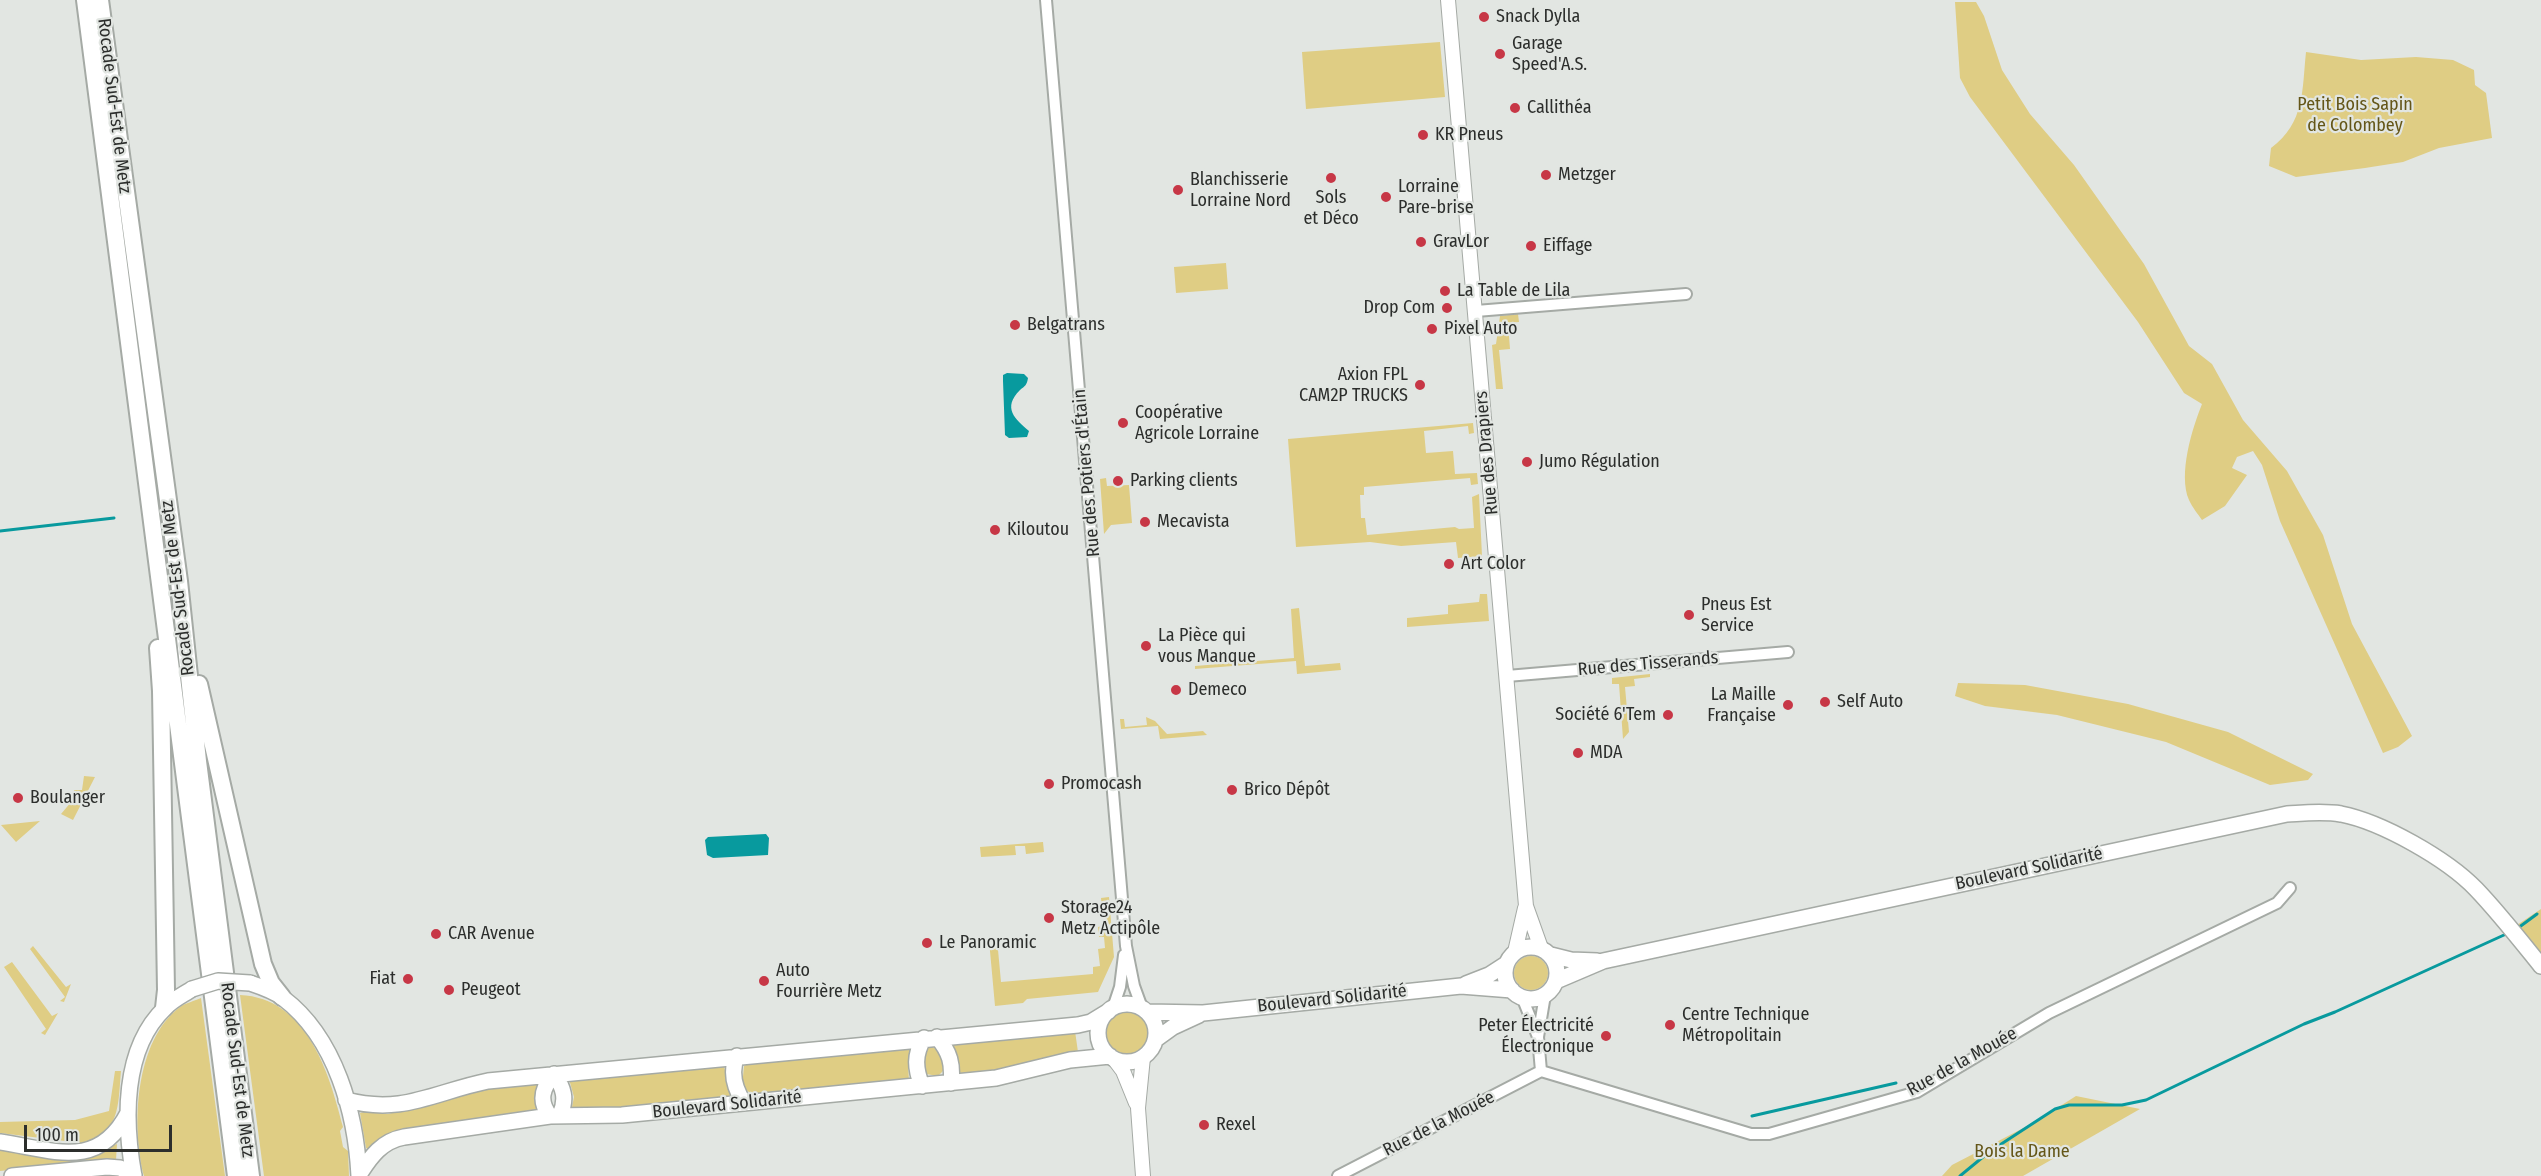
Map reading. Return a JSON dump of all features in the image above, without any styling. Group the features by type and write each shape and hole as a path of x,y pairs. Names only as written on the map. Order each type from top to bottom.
{"highway":[{"name":"Rocade Sud-Est de Metz","path":"93,4 153,527 236,1176"},
{"name":"Rocade Sud-Est de Metz","path":"93,4 179,581 198,762 251,1176"},
{"path":"153,527 161,691 166,990 164,1008"},
{"path":"179,581 199,687 263,964 282,997"}],"main road":[{"name":"Boulevard Solidarité","path":"1556,981 1603,961 2287,814 2317,812 2342,814 2366,821 2447,864 2475,888 2541,966"},
{"path":"1532,946 1546,952 1558,972 1556,981 1545,995 1538,998 1517,994 1505,978 1511,958 1532,946"},
{"name":"Boulevard Solidarité","path":"1546,952 1571,960 1603,961"},
{"name":"Boulevard Solidarité","path":"1461,986 1489,975 1511,958"},
{"path":"134,1176 129,1143 128,1113 133,1073 147,1030 164,1008 192,989 218,981 250,983 282,997 298,1011 317,1035 334,1066 346,1100 359,1175"},
{"name":"Boulevard Solidarité","path":"1144,1010 1203,1013 1461,986 1517,994"},
{"path":"346,1100 365,1105 398,1106 488,1081 1078,1024 1091,1022 1111,1009 1128,1004 1144,1010 1155,1027 1155,1040 1143,1057 1126,1062 1112,1057 1103,1048 1099,1034 1102,1019 1111,1009"},
{"name":"Boulevard Solidarité","path":"1155,1040 1173,1027 1203,1013"},
{"path":"930,1037 950,1055 951,1083"},
{"path":"922,1086 916,1072 916,1057 930,1037"},
{"path":"737,1056 734,1063 734,1077 738,1092 744,1102"},
{"name":"Boulevard Solidarité","path":"359,1175 376,1151 393,1139 555,1116 622,1115 951,1083 1002,1077 1084,1057 1112,1057"},
{"path":"554,1074 564,1090 564,1105 555,1116 544,1108 542,1094 554,1074"},
{"path":"0,1142 74,1152 90,1151 102,1145 116,1133 128,1113"},
{"path":"12,1176 107,1167 120,1168 134,1176"}],"street":[{"name":"Rue des Potiers d'Étain","path":"1046,0 1126,946 1133,984 1144,1010"},
{"name":"Rue des Drapiers","path":"1449,0 1526,906 1546,952"},
{"path":"1476,311 1686,294"},
{"name":"Rue des Tisserands","path":"1507,676 1788,651"},
{"name":"Rue de la Mouée","path":"1338,1176 1540,1071 1751,1134 1769,1134 1917,1092 2049,1013 2277,903 2289,888"},
{"name":"Rue des Drapiers","path":"1511,958 1526,906"},
{"name":"Rue des Potiers d'Étain","path":"1111,1009 1120,987 1126,946"},
{"path":"1517,994 1538,1037"},
{"path":"1540,1071 1538,1037 1545,995"},
{"path":"1112,1057 1123,1071 1138,1108"},
{"path":"1143,1057 1138,1108 1143,1176"}],"green space":[{"path":"1955,2 1976,2 1984,16 2002,70 2030,114 2074,165 2144,264 2189,346 2212,364 2243,420 2287,471 2323,535 2352,624 2412,736 2398,747 2383,753 2280,521 2262,465 2253,451 2237,457 2232,468 2247,475 2225,506 2202,520 2189,500 2185,478 2186,465 2194,426 2202,404 2184,393 2138,322 1970,97 1960,78"},
{"path":"1440,42 1445,97 1306,109 1302,52"},
{"name":"Petit Bois Sapin de Colombey","path":"2306,52 2361,60 2416,57 2453,60 2474,70 2475,85 2486,93 2492,138 2439,148 2403,162 2296,177 2269,166 2271,148 2290,128 2300,105"},
{"path":"1226,263 1228,289 1176,293 1174,267"},
{"path":"1518,314 1519,322 1508,323 1510,349 1499,350 1503,389 1496,389 1492,345 1496,344 1500,316"},
{"path":"1473,423 1474,433 1469,434 1468,426 1424,431 1426,453 1453,451 1455,474 1477,473 1478,484 1471,485 1470,478 1364,487 1364,495 1360,495 1361,518 1365,518 1367,535 1455,527 1474,528 1472,497 1479,494 1482,556 1458,558 1456,542 1401,546 1370,542 1296,547 1288,439"},
{"path":"1106,478 1107,486 1129,485 1132,523 1111,525 1104,534 1100,479"},
{"path":"1480,594 1487,594 1489,621 1407,627 1407,618 1448,614 1448,605 1479,602"},
{"path":"1299,608 1305,666 1340,663 1341,670 1297,674 1296,661 1195,669 1195,666 1294,658 1291,609"},
{"path":"1650,674 1650,677 1634,679 1635,686 1625,687 1629,732 1623,739 1619,684 1612,684 1612,678"},
{"path":"1958,683 2025,685 2128,704 2228,732 2313,774 2308,780 2270,785 2166,742 2057,715 1985,706 1955,696"},
{"path":"1146,717 1155,721 1167,734 1203,731 1207,735 1160,739 1158,726 1121,729 1120,719 1124,719 1125,727 1147,725"},
{"path":"84,776 95,777 73,820 61,814 72,801 74,790 82,790"},
{"path":"40,821 16,842 1,825"},
{"path":"1043,842 1044,852 1026,854 1025,846 1015,846 1016,855 981,857 980,847"},
{"path":"1109,897 1114,957 1098,992 1027,999 1023,1003 995,1006 989,940 997,939 1001,982 1093,974 1093,967 1100,966 1098,949 1105,948 1104,937 1099,937 1098,927 1103,926 1103,917 1098,916 1097,908 1102,908 1101,898"},
{"path":"2541,909 2541,958 2517,925"},
{"path":"33,946 66,987 71,984 64,1002 60,1001 65,997 30,949"},
{"path":"1531,956 1543,961 1548,973 1543,985 1531,990 1519,985 1514,973 1519,961"},
{"path":"12,962 52,1016 58,1013 45,1035 41,1033 46,1029 4,967"},
{"path":"240,995 263,999 282,1009 298,1024 311,1042 322,1062 343,1127 340,1131 343,1147 348,1151 349,1176 264,1176"},
{"path":"201,998 225,1176 144,1176 138,1134 138,1110 145,1062 165,1022 182,1006"},
{"path":"1127,1011 1142,1018 1149,1033 1142,1048 1127,1055 1112,1048 1105,1033 1112,1018"},
{"path":"1075,1031 1078,1052 993,1072 961,1076 956,1056 949,1042"},
{"path":"910,1044 912,1051 908,1063 909,1082 756,1097 742,1087 744,1066 755,1060"},
{"path":"930,1046 937,1050 943,1060 943,1071 938,1076 926,1074 925,1056"},
{"path":"723,1064 732,1091 731,1099 571,1112 574,1097 569,1079"},
{"path":"115,1071 121,1071 115,1116 104,1133 94,1139 81,1143 0,1133 0,1122 75,1120 109,1111"},
{"path":"540,1082 539,1113 370,1150 366,1148 360,1113 367,1111 388,1114 487,1088"},
{"name":"Bois la Dame","path":"2076,1096 2140,1109 2023,1176 1942,1176 1952,1165 2035,1122"},
{"path":"117,1144 116,1160 0,1171 0,1148 81,1158"}],"water":[{"path":"1007,373 1024,374 1028,378 1026,385 1015,396 1011,408 1015,418 1029,431 1027,437 1009,438 1005,435 1003,375"},
{"path":"766,834 769,838 768,855 713,858 707,855 705,840 708,837"}],"waterway":[{"path":"0,531 114,518"},
{"path":"2518,928 2537,914"},
{"path":"1960,1176 1989,1152 2055,1109 2069,1105 2122,1105 2146,1100 2304,1024 2504,935"},
{"path":"1752,1116 1896,1083"}],"place":[{"name":"Snack Dylla","path":"1484,17"},
{"name":"Garage Speed'A.S.","path":"1500,54"},
{"name":"Callithéa","path":"1515,108"},
{"name":"KR Pneus","path":"1423,135"},
{"name":"Metzger","path":"1546,175"},
{"name":"Sols et Déco","path":"1331,178"},
{"name":"Blanchisserie Lorraine Nord","path":"1178,190"},
{"name":"Lorraine Pare-brise","path":"1386,197"},
{"name":"GravLor","path":"1421,242"},
{"name":"Eiffage","path":"1531,246"},
{"name":"La Table de Lila","path":"1445,291"},
{"name":"Drop Com","path":"1447,308"},
{"name":"Belgatrans","path":"1015,325"},
{"name":"Pixel Auto","path":"1432,329"},
{"name":"Axion FPL CAM2P TRUCKS","path":"1420,385"},
{"name":"Coopérative Agricole Lorraine","path":"1123,423"},
{"name":"Jumo Régulation","path":"1527,462"},
{"name":"Parking clients","path":"1118,481"},
{"name":"Mecavista","path":"1145,522"},
{"name":"Kiloutou","path":"995,530"},
{"name":"Art Color","path":"1449,564"},
{"name":"Pneus Est Service","path":"1689,615"},
{"name":"La Pièce qui vous Manque","path":"1146,646"},
{"name":"Demeco","path":"1176,690"},
{"name":"Self Auto","path":"1825,702"},
{"name":"La Maille Française","path":"1788,705"},
{"name":"Société 6'Tem","path":"1668,715"},
{"name":"MDA","path":"1578,753"},
{"name":"Promocash","path":"1049,784"},
{"name":"Brico Dépôt","path":"1232,790"},
{"name":"Boulanger","path":"18,798"},
{"name":"Storage24 Metz Actipôle","path":"1049,918"},
{"name":"CAR Avenue","path":"436,934"},
{"name":"Le Panoramic","path":"927,943"},
{"name":"Fiat","path":"408,979"},
{"name":"Auto Fourrière Metz","path":"764,981"},
{"name":"Peugeot","path":"449,990"},
{"name":"Centre Technique Métropolitain","path":"1670,1025"},
{"name":"Peter Électricité Électronique","path":"1606,1036"},
{"name":"Rexel","path":"1204,1125"}]}
